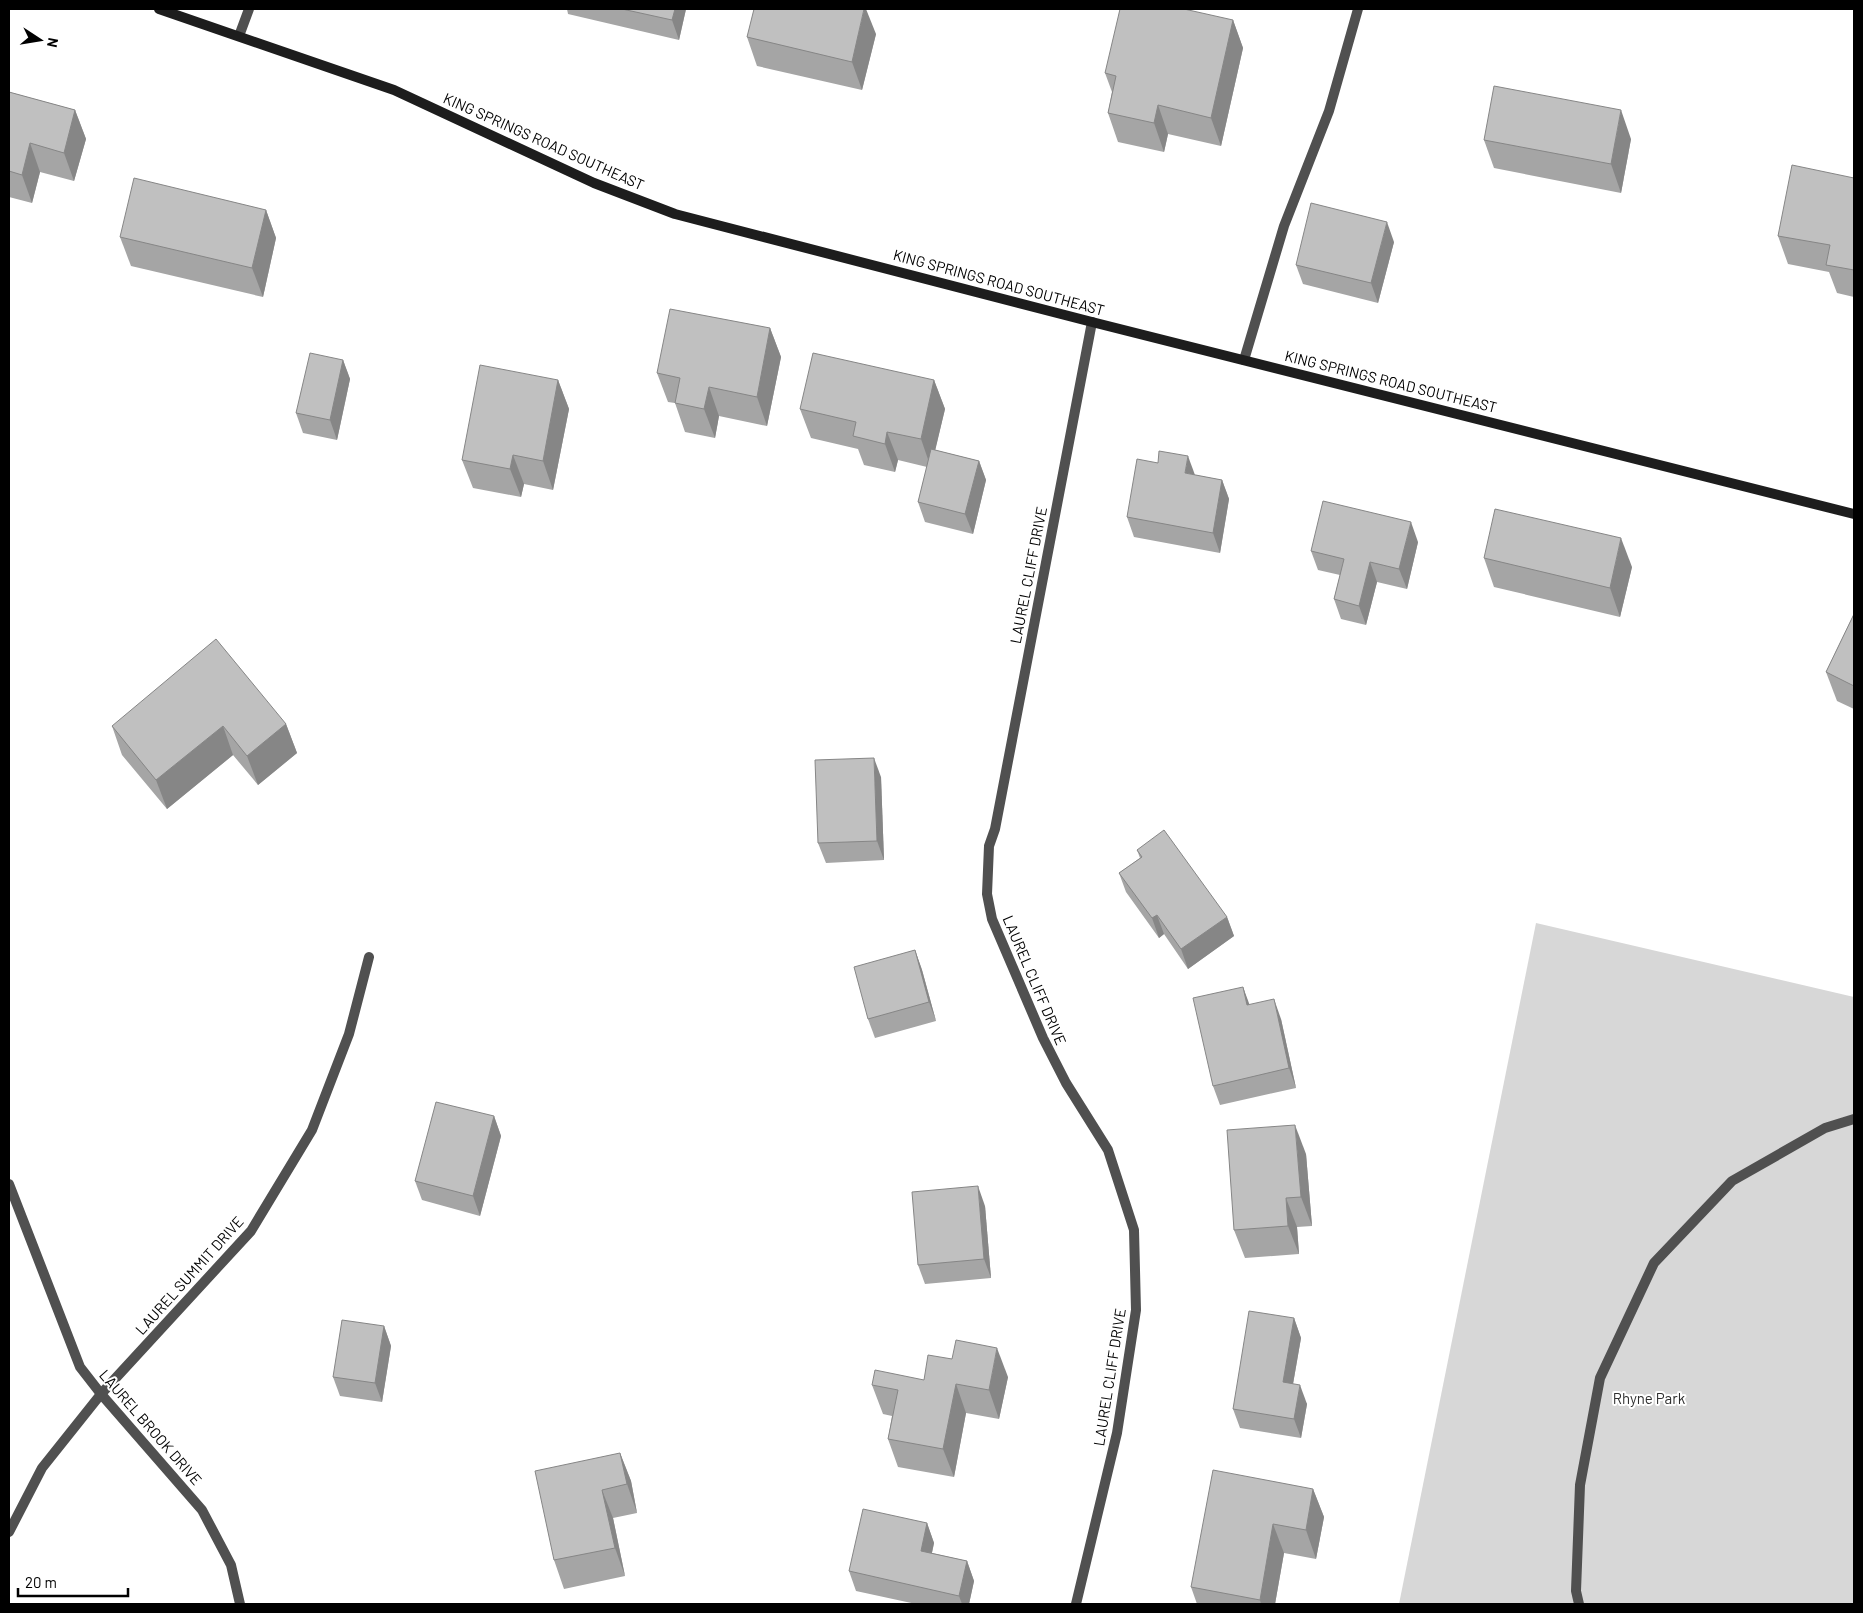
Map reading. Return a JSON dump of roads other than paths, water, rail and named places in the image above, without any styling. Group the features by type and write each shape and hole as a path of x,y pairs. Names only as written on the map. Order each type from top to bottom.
{"street":[{"name":"KING SPRINGS ROAD SOUTHEAST","path":"160,9 394,90 594,183 674,214 1092,322 1854,514"},
{"path":"239,36 249,9"},
{"path":"1244,360 1284,226 1329,111 1358,9"},
{"name":"LAUREL CLIFF DRIVE","path":"1076,1604 1118,1424 1136,1310 1134,1230 1108,1150 1066,1083 1043,1038 992,919 987,894 989,846 994,829 1092,322"},
{"name":"LAUREL SUMMIT DRIVE","path":"9,1532 42,1468 101,1394 252,1231 312,1130 348,1034 369,957"},
{"path":"1579,1604 1576,1591 1580,1486 1600,1378 1654,1263 1732,1181 1825,1128 1854,1119"},
{"name":"LAUREL BROOK DRIVE","path":"9,1184 80,1367 101,1394 202,1510 231,1565 240,1604"}],"park label":[{"name":"Rhyne Park","path":"1649,1398"}]}
